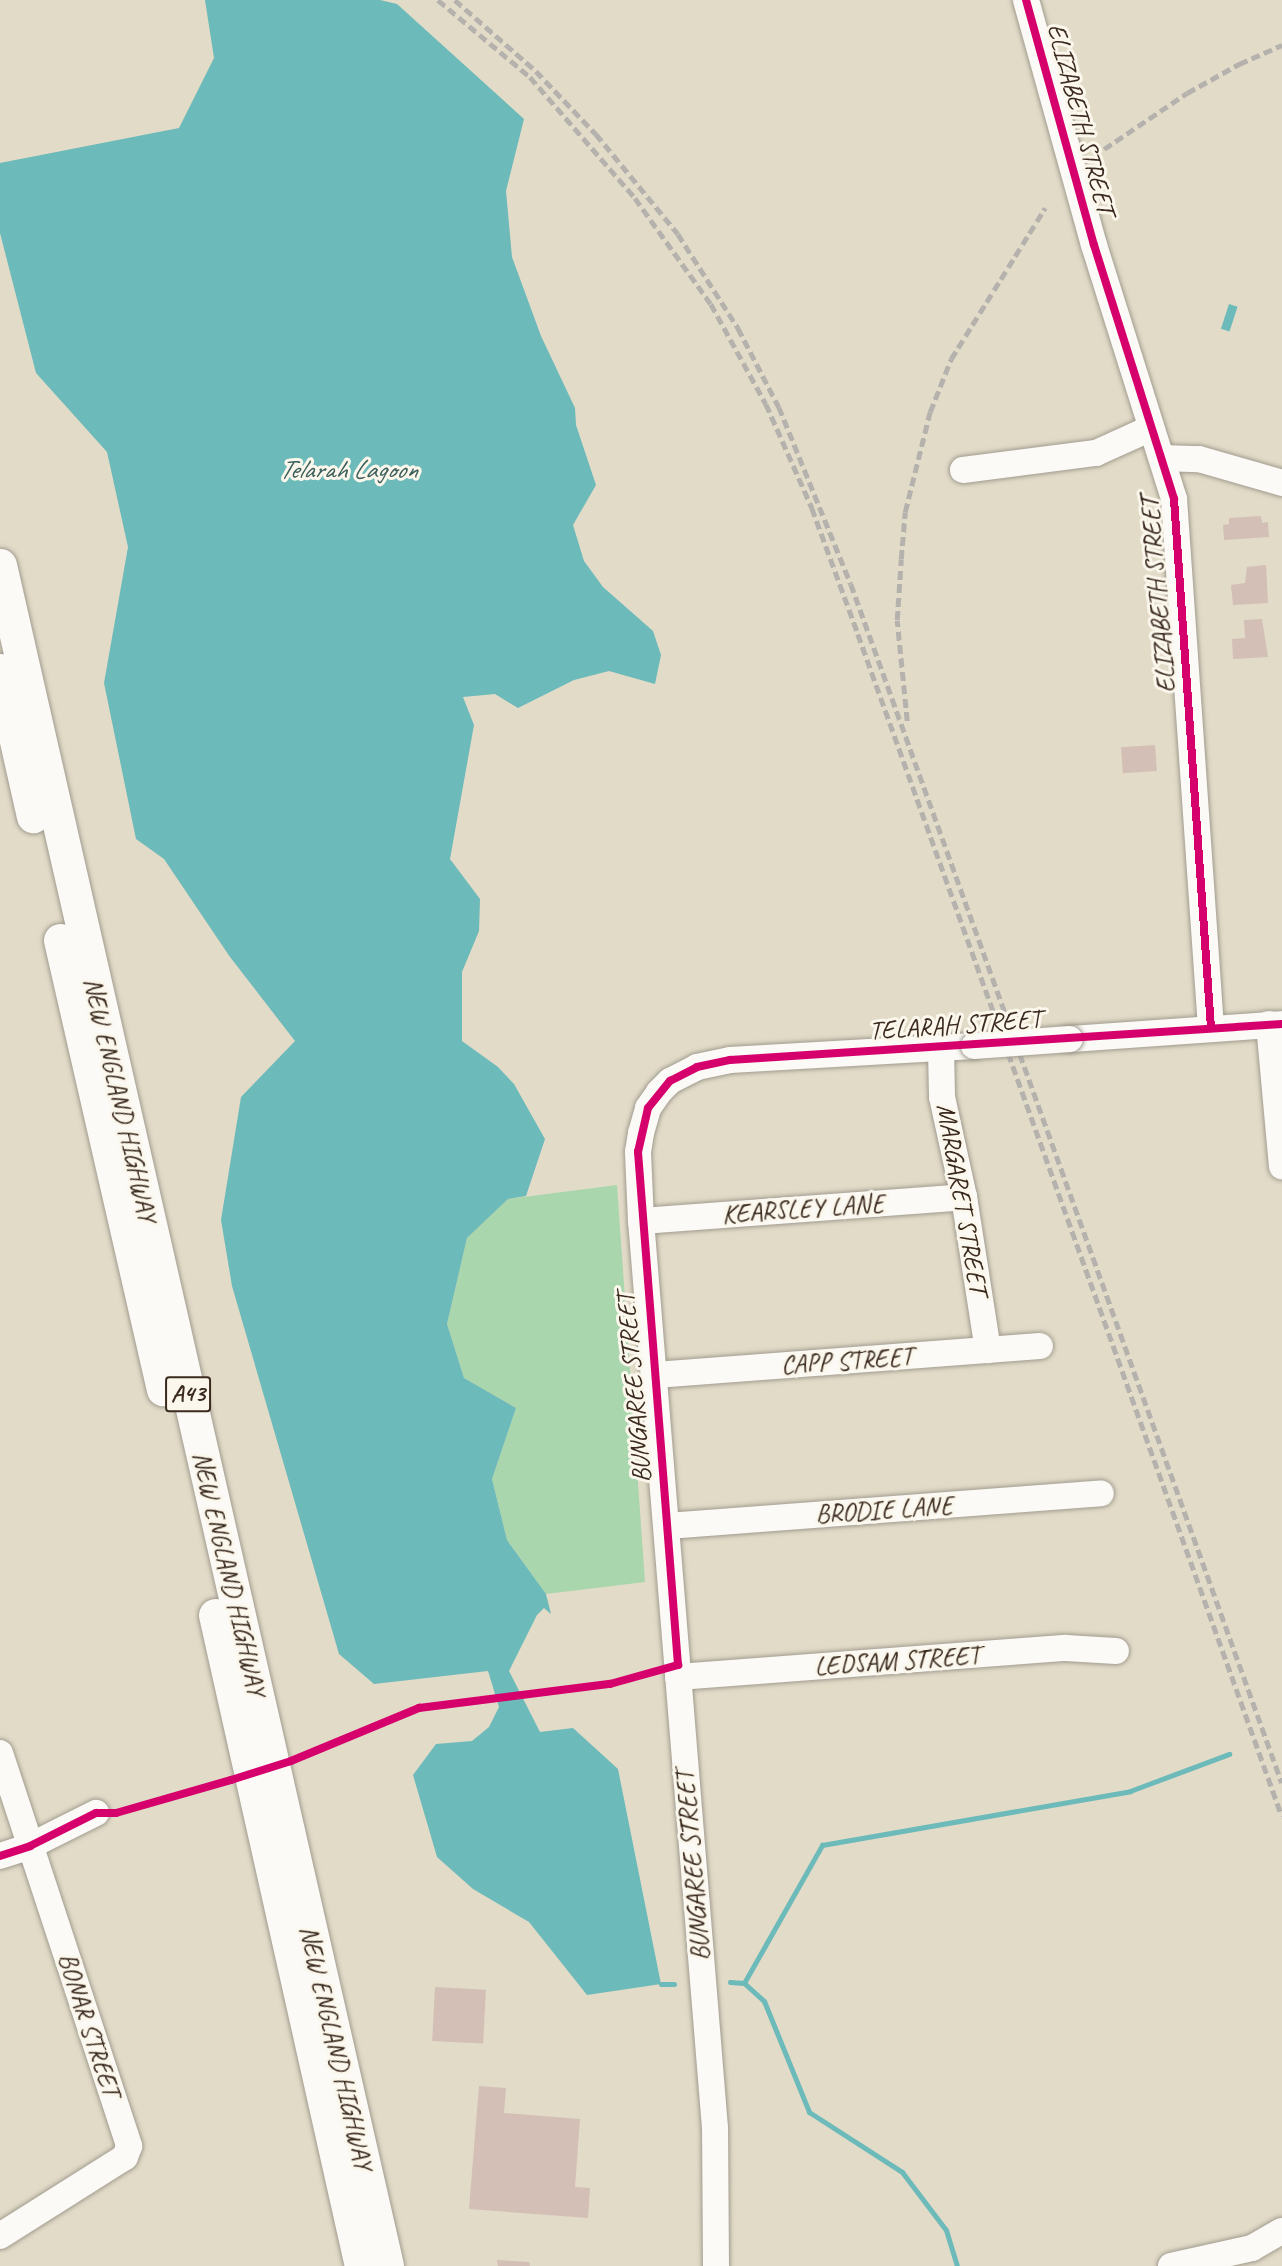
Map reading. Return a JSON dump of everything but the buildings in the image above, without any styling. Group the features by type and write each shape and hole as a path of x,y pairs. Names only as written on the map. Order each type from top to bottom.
{"highway":[{"name":"NEW ENGLAND HIGHWAY","path":"0,565 387,2266"},
{"name":"NEW ENGLAND HIGHWAY","path":"0,670 361,2266"},
{"path":"376,2223 397,2266"}],"street":[{"name":"ELIZABETH STREET","path":"1026,0 1149,429 1162,458 1174,499 1210,1028"},
{"path":"963,470 1096,453 1149,429"},
{"path":"1162,458 1199,459 1282,483"},
{"path":"1275,1024 1282,1166"},
{"name":"TELARAH STREET","path":"648,1108 670,1081 697,1067 730,1060 974,1046 1275,1024"},
{"name":"MARGARET STREET","path":"941,1048 942,1097 964,1197 988,1350"},
{"name":"BUNGAREE STREET","path":"648,1108 638,1152 641,1221 715,2128 716,2266"},
{"name":"KEARSLEY LANE","path":"641,1221 964,1197"},
{"name":"CAPP STREET","path":"655,1375 1040,1346"},
{"name":"BRODIE LANE","path":"667,1526 1101,1493"},
{"name":"LEDSAM STREET","path":"678,1677 1066,1648 1116,1651"},
{"name":"BONAR STREET","path":"0,1753 129,2146 125,2157 0,2236"},
{"path":"0,1856 30,1846 96,1813"},
{"path":"1171,2266 1252,2248 1282,2231"}],"green space":[{"path":"617,1185 645,1582 546,1594 507,1540 492,1479 516,1408 464,1378 447,1324 467,1238 508,1199"}],"water":[{"name":"Telarah Lagoon","path":"205,0 380,0 397,4 524,119 506,191 512,257 541,336 575,408 576,425 596,485 573,525 584,561 603,587 653,631 661,655 655,684 609,671 574,680 518,708 495,694 463,697 474,725 450,859 480,899 479,931 462,972 462,1041 498,1067 514,1084 545,1139 526,1196 508,1199 467,1238 447,1324 464,1378 516,1408 492,1479 507,1540 546,1594 551,1614 544,1608 537,1615 509,1671 540,1732 573,1728 618,1769 661,1984 587,1995 529,1922 473,1889 437,1857 413,1775 436,1744 472,1741 489,1727 499,1707 488,1671 374,1684 339,1654 232,1286 221,1220 241,1097 295,1041 230,957 164,859 136,839 104,683 128,547 107,452 36,373 0,233 0,163 179,128 214,58"},
{"path":"1229,304 1238,307 1230,332 1221,329"}],"waterway":[{"path":"744,1983 822,1845 1130,1791 1229,1754"},
{"path":"730,1982 744,1983 764,2001 809,2112 902,2172 946,2230 957,2266"},
{"path":"661,1984 674,1984"}],"railway":[{"path":"438,0 530,77 635,198 711,304 766,404 812,508 1282,1816"},
{"path":"455,0 536,71 596,134 678,234 738,328 779,407 851,584 1282,1783"},
{"path":"1104,149 1187,93 1239,64 1282,45"},
{"path":"907,721 897,620 901,559 905,512 930,412 951,359 1045,208"}],"cycle path":[{"path":"1026,0 1094,245 1174,499 1211,1028"},
{"path":"0,1856 30,1846 96,1813 116,1813 291,1761 419,1708 610,1684 678,1665 638,1152 648,1108 670,1081 697,1067 730,1060 1282,1024"}]}
